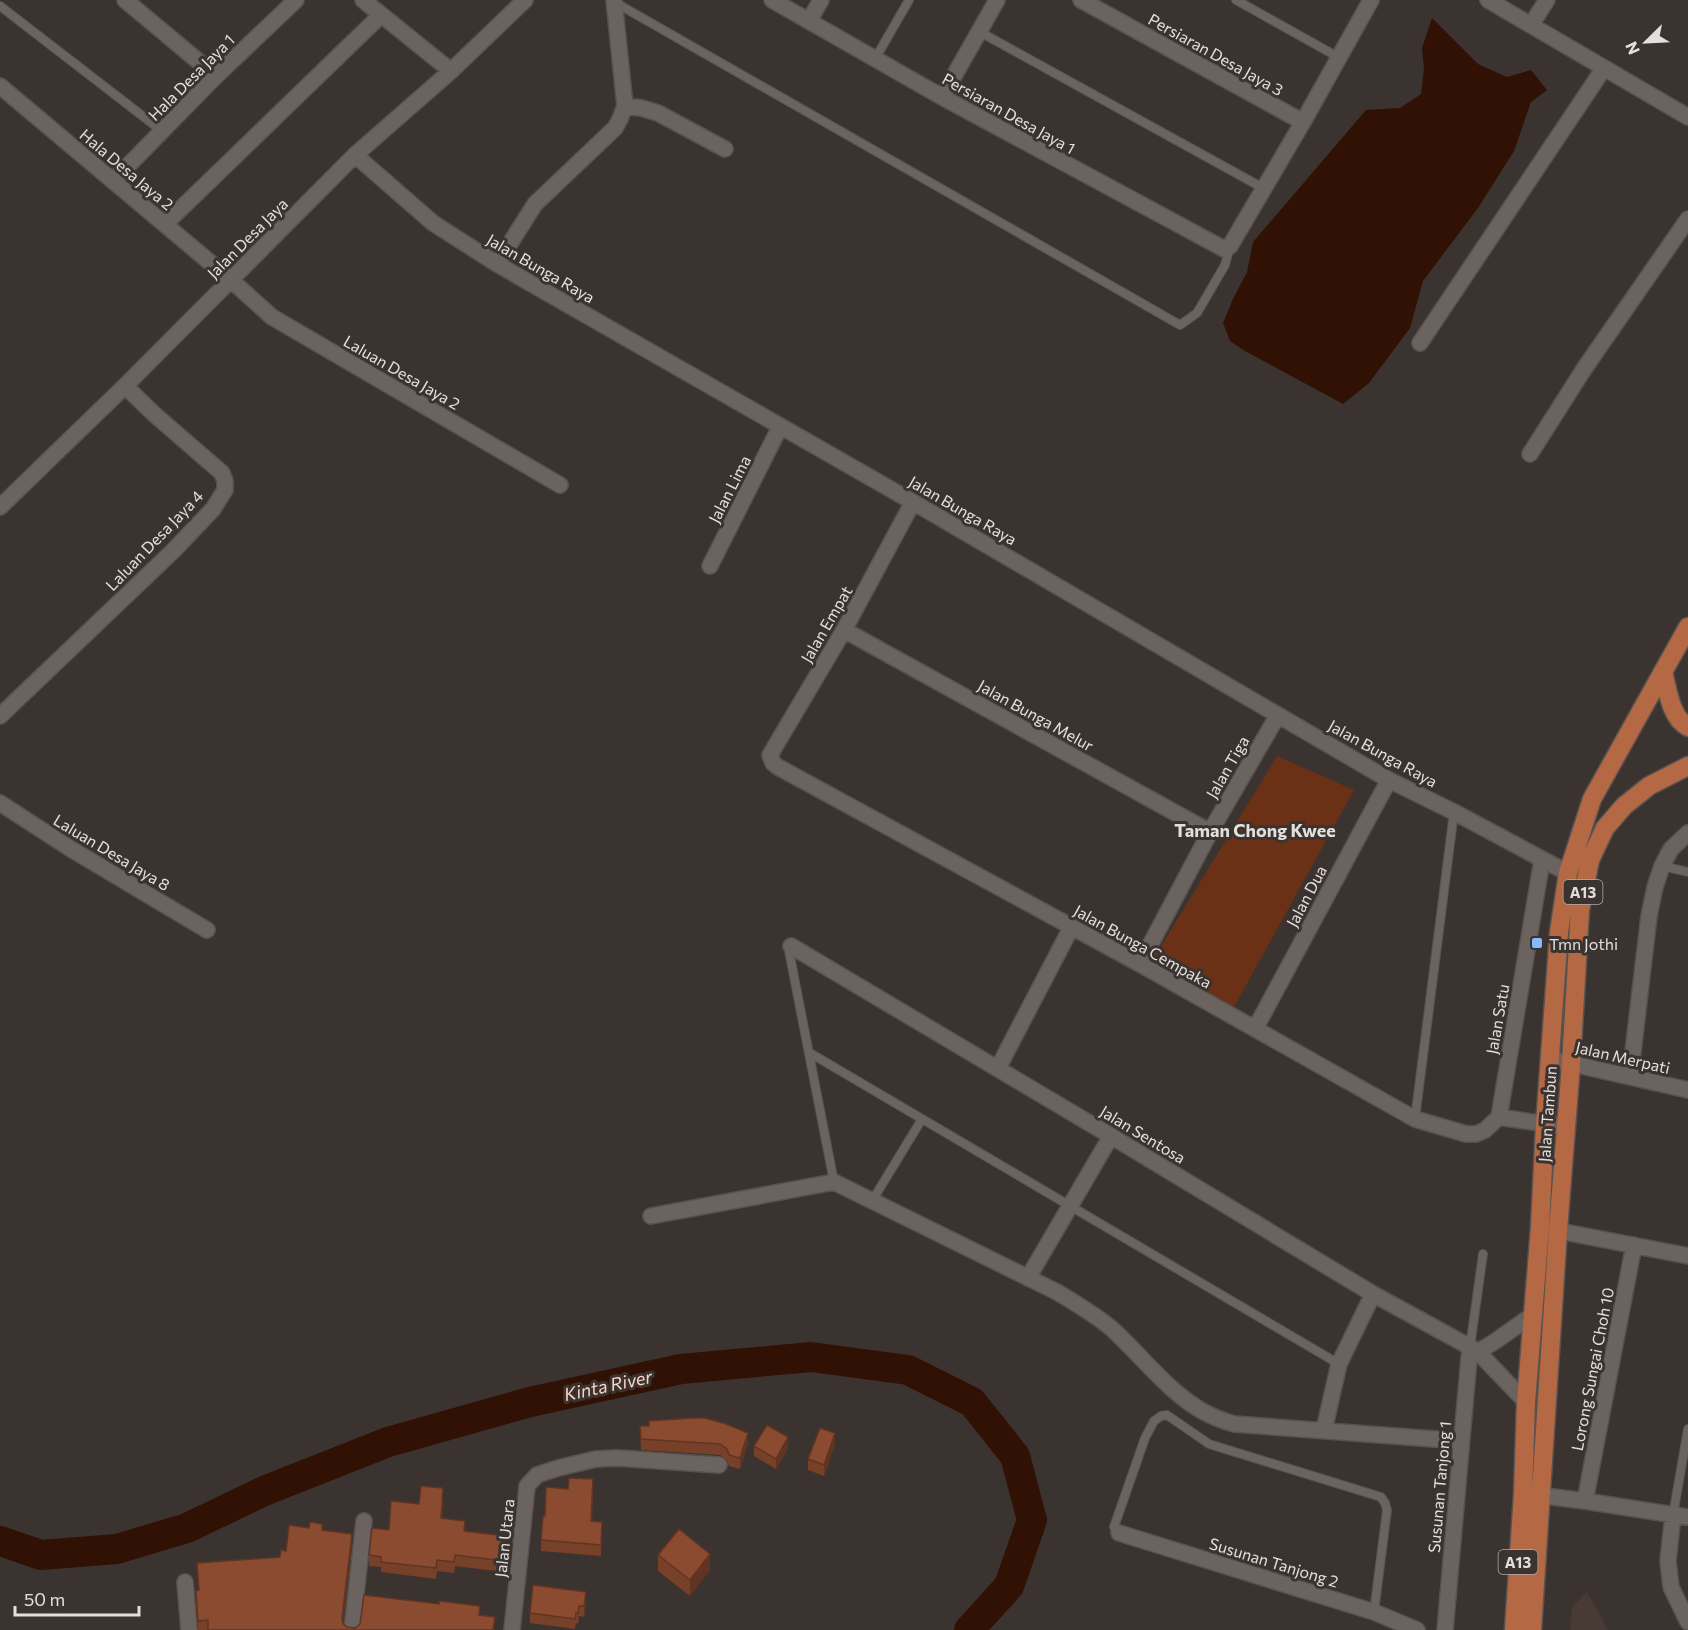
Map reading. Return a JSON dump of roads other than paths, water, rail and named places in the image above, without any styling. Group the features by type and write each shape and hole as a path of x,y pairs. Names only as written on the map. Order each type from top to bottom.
{"main road":[{"name":"Jalan Tambun","path":"1514,1630 1531,1495 1549,1228 1545,1125 1559,932 1568,873 1592,799 1688,627"},
{"path":"1663,672 1671,706 1682,723 1688,727"},
{"name":"Jalan Tambun","path":"1532,1630 1531,1495 1526,1402 1534,1314 1566,1127 1580,910 1590,860 1605,828 1624,806 1649,786 1688,766"}],"street":[{"path":"125,0 143,5 216,76"},
{"name":"Hala Desa Jaya 1","path":"114,181 216,76 296,0"},
{"path":"363,0 451,71"},
{"name":"Jalan Desa Jaya","path":"0,507 125,387 354,155 451,71 525,0"},
{"name":"Persiaran Desa Jaya 1","path":"772,0 942,97 1221,249 1227,249 1230,246"},
{"path":"809,21 822,0"},
{"path":"942,97 997,0"},
{"name":"Persiaran Desa Jaya 3","path":"1081,0 1303,122"},
{"path":"1230,246 1371,0"},
{"path":"1488,0 1688,117"},
{"path":"1531,25 1547,0"},
{"path":"498,264 535,204 615,128 620,119 625,106 614,1"},
{"path":"165,225 381,15"},
{"path":"1420,343 1604,68"},
{"name":"Hala Desa Jaya 2","path":"0,86 231,280"},
{"path":"625,106 658,113 724,149"},
{"name":"Jalan Bunga Raya","path":"354,155 432,224 498,264 913,502 1389,780 1568,873"},
{"path":"1530,454 1584,369 1688,219"},
{"name":"Laluan Desa Jaya 2","path":"231,280 272,317 560,485"},
{"name":"Laluan Desa Jaya 4","path":"0,716 174,550 213,509 225,490 222,473 125,387"},
{"name":"Jalan Lima","path":"710,566 780,427"},
{"name":"Jalan Empat","path":"773,763 770,755 844,630 913,502"},
{"name":"Jalan Bunga Melur","path":"844,630 1210,832"},
{"name":"Jalan Tiga","path":"1140,964 1210,832 1278,715"},
{"name":"Jalan Bunga Cempaka","path":"773,763 1140,964 1415,1119 1466,1134 1476,1134 1485,1130 1498,1118"},
{"name":"Jalan Dua","path":"1255,1029 1389,780"},
{"name":"Laluan Desa Jaya 8","path":"0,803 71,849 207,930"},
{"path":"1630,1077 1654,887 1671,849 1688,834"},
{"name":"Jalan Satu","path":"1498,1118 1542,860"},
{"path":"998,1068 1071,928"},
{"name":"Jalan Sentosa","path":"790,946 998,1068 1373,1294 1474,1349 1526,1402"},
{"name":"Jalan Merpati","path":"1551,1059 1688,1090"},
{"path":"1498,1118 1566,1127"},
{"path":"1028,1278 1111,1136"},
{"path":"651,1216 834,1182 1083,1307 1110,1328 1180,1395 1202,1411 1234,1424 1461,1441"},
{"path":"1549,1228 1688,1256"},
{"name":"Lorong Sungai Choh 10","path":"1585,1501 1634,1245"},
{"path":"1324,1431 1339,1364 1373,1294"},
{"path":"1474,1349 1497,1340 1534,1314"},
{"name":"Susunan Tanjong 1","path":"1445,1630 1461,1441 1474,1349"},
{"name":"Jalan Utara","path":"512,1630 527,1486 537,1475 596,1459 617,1458 719,1464"},
{"path":"1531,1495 1680,1516 1668,1562 1671,1587 1688,1622"},
{"path":"352,1630 364,1521"},
{"name":"Susunan Tanjong 2","path":"1119,1533 1374,1612 1417,1630"},
{"path":"185,1582 189,1630"}],"lane":[{"path":"875,59 909,0"},
{"path":"1236,0 1338,57"},
{"path":"614,1 1180,326 1197,313 1225,265 1230,246"},
{"path":"0,6 162,131"},
{"path":"980,32 1263,188"},
{"path":"1415,1119 1454,812"},
{"path":"1662,866 1688,872"},
{"path":"790,946 789,951 834,1182"},
{"path":"810,1053 1339,1364"},
{"path":"872,1201 922,1119"},
{"path":"1474,1349 1483,1254"},
{"path":"1119,1533 1114,1527 1145,1438 1155,1421 1167,1415 1209,1444 1381,1497 1387,1510 1374,1612"},
{"path":"1680,1516 1688,1429"}],"waterway":[{"name":"Kinta River","path":"0,1541 41,1555 117,1549 187,1528 264,1491 388,1442 530,1402 681,1369 811,1357 908,1370 972,1402 1015,1456 1032,1520 1009,1586 969,1630"}],"place":[{"name":"Tmn Jothi","path":"1537,943"}],"district":[{"name":"Taman Chong Kwee","path":"1255,830"}]}
